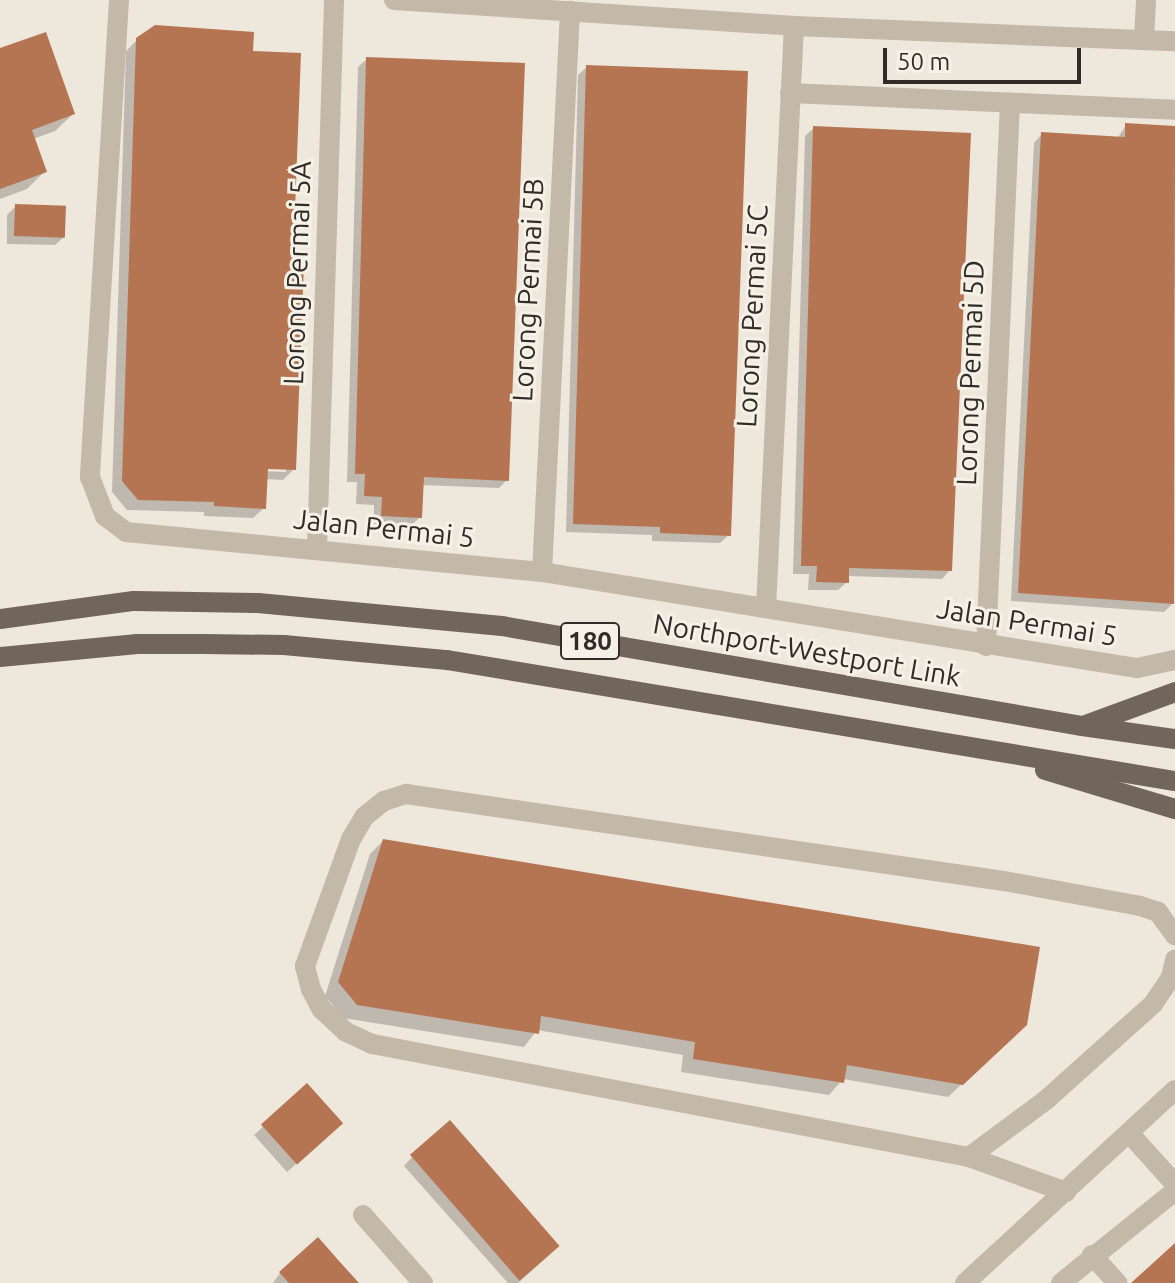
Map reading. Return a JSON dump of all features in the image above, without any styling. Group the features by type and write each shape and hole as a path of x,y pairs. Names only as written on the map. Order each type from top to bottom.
{"main road":[{"name":"Northport-Westport Link","path":"0,619 150,601 258,603 502,626 1082,726 1175,739"},
{"name":"180","path":"0,657 137,644 314,648 462,662 1175,781"},
{"path":"1082,726 1175,692"},
{"path":"958,744 1175,809"}],"street":[{"name":"Jalan Permai 5","path":"119,0 90,477 95,497 105,516 126,532 542,572 1137,668 1175,660"},
{"name":"Lorong Permai 5A","path":"317,548 334,0"},
{"path":"394,0 794,26 1175,41"},
{"path":"1144,40 1146,0"},
{"name":"Lorong Permai 5B","path":"542,572 570,11"},
{"name":"Lorong Permai 5C","path":"766,608 794,26"},
{"path":"790,93 1175,110"},
{"name":"Lorong Permai 5D","path":"986,646 1010,103"},
{"path":"1066,1192 969,1157 372,1044 346,1032 322,1010 311,989 305,966 351,839 364,817 384,801 406,794 1049,890 1158,912 1175,935"},
{"path":"969,1157 1046,1100 1153,1004 1171,977 1175,959"},
{"path":"965,1283 1175,1090"},
{"path":"1130,1134 1175,1184"},
{"path":"1061,1283 1175,1191"},
{"path":"363,1215 423,1283"},
{"path":"1092,1255 1117,1283"}],"building":[{"path":"155,25 254,32 253,51 301,53 293,263 304,264 296,470 268,469 266,509 214,506 214,502 138,500 122,481 136,38"},
{"path":"46,32 75,114 32,130 47,172 0,189 0,48"},
{"path":"366,57 525,63 509,481 424,477 422,518 381,516 382,497 364,496 365,474 355,474"},
{"path":"586,65 748,71 731,536 660,533 660,527 573,524"},
{"path":"1125,123 1175,126 1174,604 1018,593 1041,132 1125,137"},
{"path":"813,126 971,133 952,571 849,568 849,583 816,582 817,566 801,566"},
{"path":"15,204 66,206 65,238 14,236"},
{"path":"383,839 1040,947 1027,1025 963,1085 847,1065 844,1083 693,1059 695,1042 541,1016 539,1034 357,1005 338,982"},
{"path":"307,1083 343,1123 297,1165 261,1124"},
{"path":"450,1120 560,1246 520,1281 410,1155"},
{"path":"318,1237 359,1283 289,1283 279,1272"},
{"path":"1175,1243 1175,1283 1131,1283"}]}
